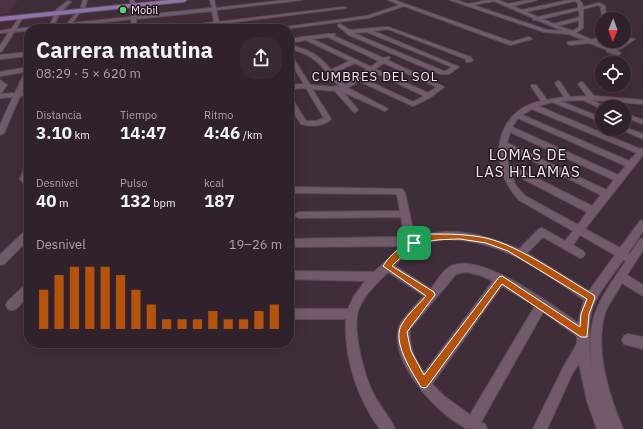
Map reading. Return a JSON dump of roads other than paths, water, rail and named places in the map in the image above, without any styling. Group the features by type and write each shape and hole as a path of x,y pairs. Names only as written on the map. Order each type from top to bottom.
{"main road":[{"path":"0,16 81,9 156,0"},
{"path":"132,3 184,0"},
{"path":"0,19 59,11"}],"street":[{"path":"53,24 59,11 69,2 65,0"},
{"path":"70,24 81,9 85,0"},
{"path":"212,0 218,24"},
{"path":"88,24 134,17 215,10 300,0"},
{"path":"390,0 512,44 529,39"},
{"path":"452,0 549,32 572,33 581,28 582,18 580,2 575,0 501,16"},
{"path":"467,5 494,0 508,5"},
{"path":"498,0 572,33"},
{"path":"483,10 535,0"},
{"path":"132,3 134,17 133,24"},
{"path":"545,3 568,11"},
{"path":"520,22 600,4 604,6 604,12"},
{"path":"294,27 368,17 404,5"},
{"path":"230,24 277,16 344,8"},
{"path":"277,16 281,24"},
{"path":"0,50 21,17"},
{"path":"538,18 616,51"},
{"path":"555,25 582,18"},
{"path":"294,31 376,20"},
{"path":"340,25 348,32 444,73 456,68 456,66 367,30"},
{"path":"294,40 387,27 408,33 425,42 468,58 470,60 468,61"},
{"path":"0,32 24,29"},
{"path":"327,36 439,85 441,88 416,104 411,104 360,79"},
{"path":"307,39 429,96"},
{"path":"602,52 616,51 632,39"},
{"path":"570,43 595,40"},
{"path":"341,90 360,79 383,60 396,53 425,42"},
{"path":"294,48 302,49 314,54 331,72 349,105 355,110"},
{"path":"294,49 303,52 313,58 341,90"},
{"path":"0,57 24,55"},
{"path":"331,72 354,62"},
{"path":"294,64 328,118 327,120 309,124 303,123 294,108"},
{"path":"0,74 24,71"},
{"path":"0,82 4,85 0,94 24,93"},
{"path":"0,133 24,82"},
{"path":"558,83 568,98"},
{"path":"581,84 592,98"},
{"path":"534,86 549,101 595,117"},
{"path":"294,87 341,90 385,109"},
{"path":"626,257 522,198 511,185 503,157 504,144 508,128 517,115 532,106 568,98 592,98 643,102"},
{"path":"580,98 595,104"},
{"path":"349,105 364,99"},
{"path":"532,106 642,151 606,194 567,246"},
{"path":"517,115 631,165"},
{"path":"631,118 643,122"},
{"path":"508,128 620,179"},
{"path":"631,132 643,136"},
{"path":"504,144 606,194"},
{"path":"505,166 593,211"},
{"path":"294,190 397,190 401,193 412,243"},
{"path":"299,215 405,214"},
{"path":"616,429 606,403 598,364 596,347 599,314 607,298 621,277 626,257 643,223"},
{"path":"520,254 542,232 580,254"},
{"path":"294,243 412,243 431,237 471,237 496,244 520,254 592,298"},
{"path":"0,261 24,238"},
{"path":"604,429 591,392 584,339 585,314 592,298 626,257 643,242"},
{"path":"388,429 375,411 359,377 352,331 352,314 360,295 387,266 412,243"},
{"path":"387,266 431,295"},
{"path":"541,305 476,427 434,396 424,384 407,353 403,332 405,327 453,270 458,268 479,271 502,279 541,305 584,339"},
{"path":"294,275 376,277"},
{"path":"621,277 643,291"},
{"path":"424,384 502,279"},
{"path":"12,306 24,293"},
{"path":"294,314 352,314"},
{"path":"540,429 584,339"},
{"path":"628,340 643,344"}],"place":[{"name":"Mobil","path":"123,10"}],"district":[{"name":"CUMBRES DEL SOL","path":"375,76"},
{"name":"LOMAS DE LAS HILAMAS","path":"528,164"}]}
